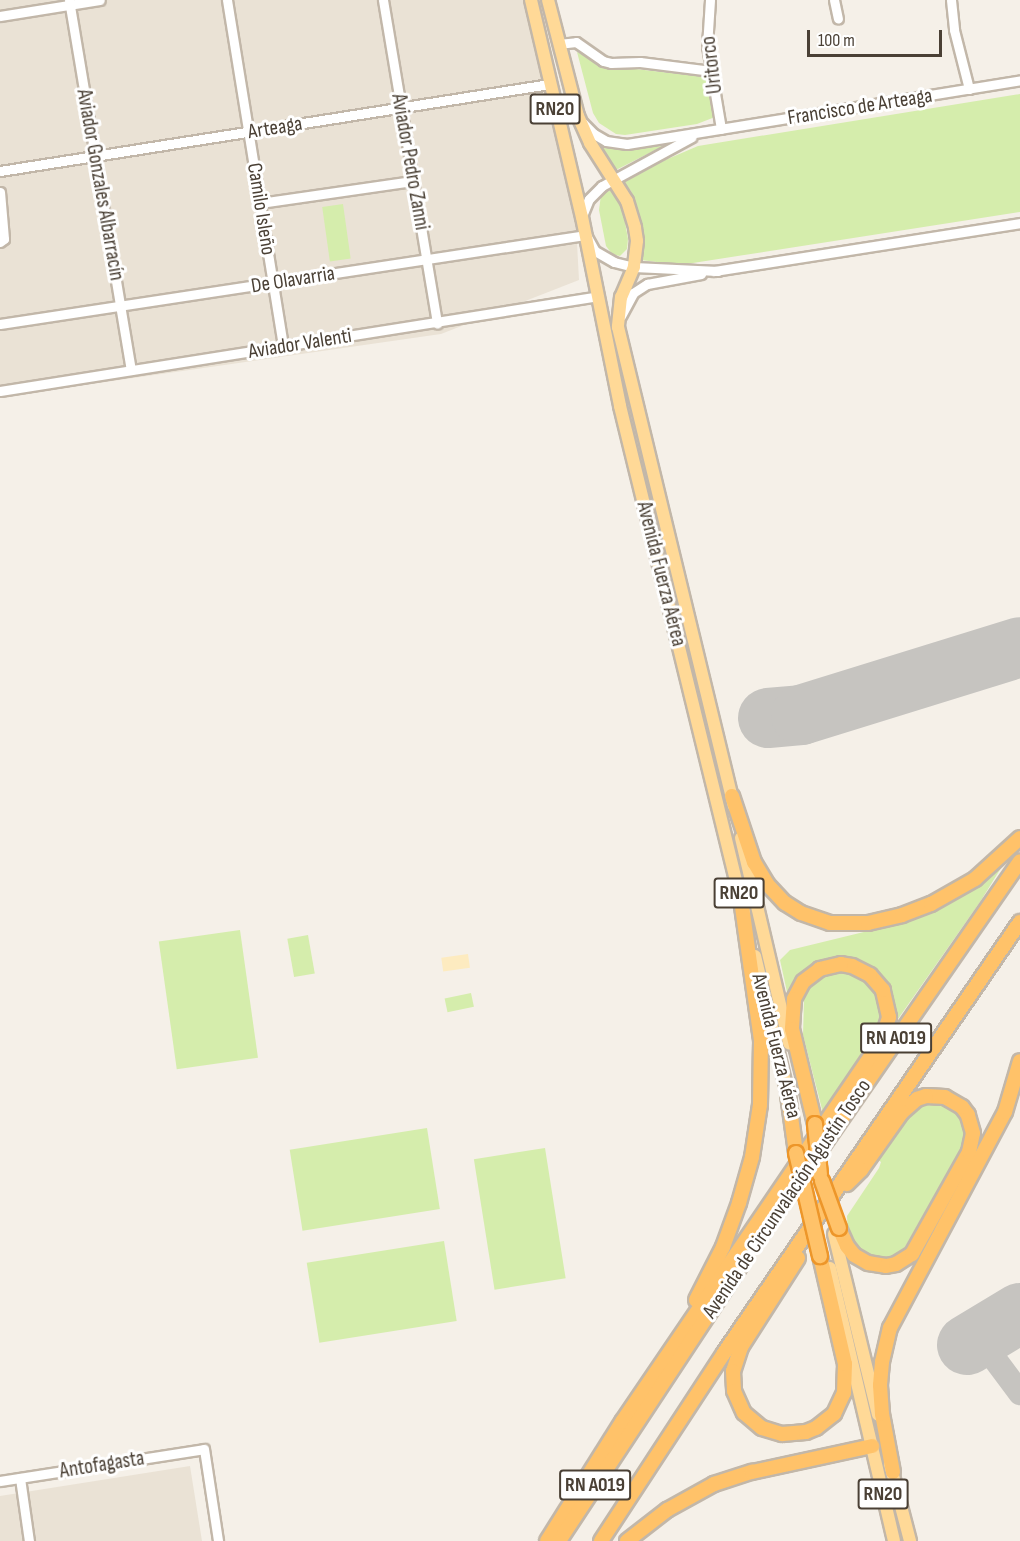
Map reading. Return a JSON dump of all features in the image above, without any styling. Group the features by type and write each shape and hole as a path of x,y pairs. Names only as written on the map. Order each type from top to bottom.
{"highway":[{"path":"732,796 754,862 767,884 785,903 801,913 830,923 868,923 902,915 931,904 975,879 1020,838"},
{"name":"Avenida de Circunvalación Agustín Tosco","path":"560,1541 694,1333 1020,861"},
{"path":"639,1398 713,1269 739,1203 752,1157 760,1105 761,1040 742,906"},
{"name":"Avenida de Circunvalación Agustín Tosco","path":"601,1541 822,1209 1020,922"},
{"path":"547,1541 639,1398 882,1039 889,1017 883,990 870,975 852,966 841,964 820,969 803,982 794,999 792,1029 813,1127 821,1178 837,1231 847,1246 868,1263 886,1266 896,1264 912,1254 969,1152 973,1133 968,1115 962,1107 945,1097 926,1096 917,1099 902,1112 861,1170 822,1209 790,1274 741,1347 733,1371 734,1391 744,1413 762,1428 771,1432 793,1434 816,1428 834,1414 844,1393 845,1364 822,1252 798,1149 788,1095"},
{"path":"893,1472 882,1414 880,1385 882,1362 890,1328 1005,1112 1020,1061"},
{"path":"627,1541 667,1510 714,1484 752,1472 872,1446"}],"main road":[{"name":"Avenida Fuerza Aérea","path":"531,0 586,235 620,406 788,1095"},
{"name":"Avenida Fuerza Aérea","path":"548,0 578,116 590,143 615,178 627,201 635,228 637,241 634,267 619,305 618,327 813,1127"},
{"path":"673,625 690,620"},
{"name":"RN20","path":"837,1231 909,1541"},
{"name":"RN20","path":"822,1252 894,1541"}],"street":[{"path":"0,16 69,2 100,0"},
{"name":"Camilo Isleño","path":"227,0 283,347"},
{"name":"Aviador Pedro Zanni","path":"382,0 437,324"},
{"name":"Uritorco","path":"710,0 706,37 721,129"},
{"path":"834,0 838,19"},
{"path":"951,0 954,30 969,89"},
{"name":"Aviador Gonzales Albarracín","path":"69,2 131,370"},
{"path":"558,44 576,42 603,61 611,63 640,62 711,71"},
{"name":"Francisco de Arteaga","path":"578,116 594,134 618,144 699,133 1020,80"},
{"name":"Arteaga","path":"0,171 549,84"},
{"name":"Francisco de Arteaga","path":"582,217 592,195 615,178 699,133"},
{"path":"260,203 412,181"},
{"path":"0,192 4,239 0,242"},
{"path":"618,327 629,300 640,288 659,281 1020,223"},
{"path":"586,235 591,246 601,256 634,267 718,271"},
{"name":"De Olavarria","path":"0,324 586,235"},
{"name":"Aviador Valenti","path":"0,391 437,324 599,296"},
{"name":"Antofagasta","path":"0,1481 204,1449 218,1541"},
{"path":"20,1478 29,1541"}],"shaded area":[{"path":"0,0 523,0 575,206 579,280 441,334 0,397"},
{"path":"190,1466 202,1541 0,1541 0,1496"}],"green space":[{"path":"577,52 609,66 706,77 715,117 697,124 625,135 616,134 599,123 593,113"},
{"path":"1020,94 1020,212 680,265 641,260 643,244 638,211 631,191 621,179 698,146"},
{"path":"663,146 614,171 601,148"},
{"path":"611,190 621,200 628,239 627,249 620,256 612,254 606,246 599,210 601,195"},
{"path":"343,204 351,258 330,261 322,207"},
{"path":"997,868 1001,868 980,902 893,1026 891,996 879,975 860,962 847,959 791,994 787,992 780,960 790,950 913,920 974,889"},
{"path":"240,930 258,1058 177,1069 159,941"},
{"path":"308,935 315,973 294,977 287,939"},
{"path":"841,970 866,979 878,994 883,1017 875,1040 824,1117 803,1035 804,1000 801,998 805,989 822,973"},
{"path":"471,993 474,1007 448,1012 445,999"},
{"path":"935,1103 951,1108 963,1122 965,1141 961,1150 905,1247 895,1255 883,1258 866,1255 848,1235 847,1216 879,1168 881,1162 877,1159 904,1121 920,1107"},
{"path":"427,1128 440,1209 303,1231 290,1150"},
{"path":"545,1148 566,1278 495,1290 474,1159"},
{"path":"444,1241 457,1321 319,1343 307,1263"}],"sand":[{"path":"468,954 470,968 443,972 441,958"}],"taxiway":[{"path":"979,1338 1020,1393"}],"runway":[{"path":"768,718 801,715 1020,647"},
{"path":"967,1345 1020,1313"}]}
